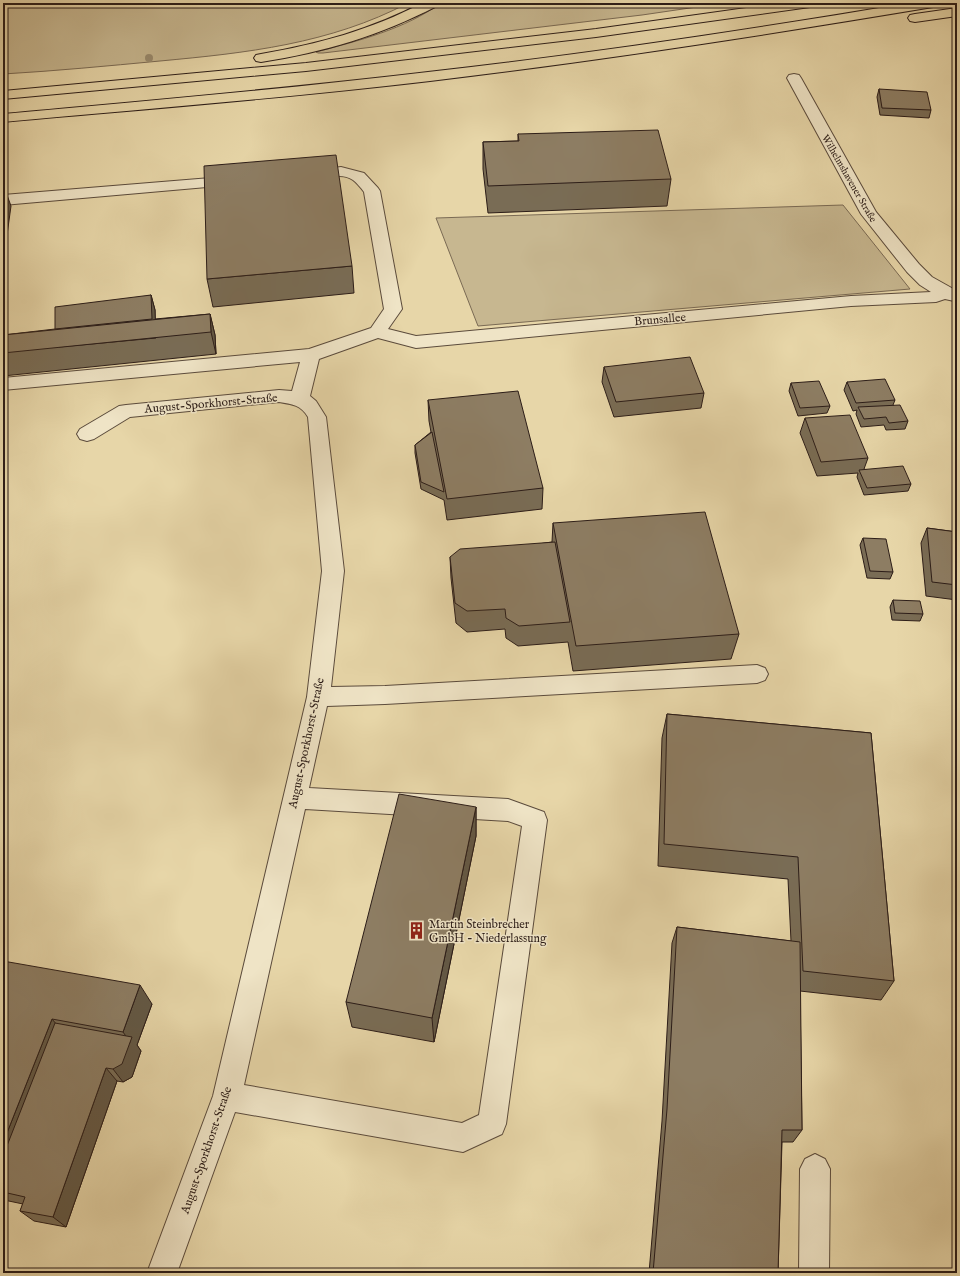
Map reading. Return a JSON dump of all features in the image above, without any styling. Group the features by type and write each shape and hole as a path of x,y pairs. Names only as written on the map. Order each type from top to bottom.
{"highway":[{"path":"3,86 207,67 284,55 357,37 404,18 432,3"},
{"path":"3,95 306,67 596,33 810,3"},
{"path":"3,118 275,93 489,69 799,26 933,3"},
{"path":"799,26 832,31 957,12"}],"street":[{"name":"Wilhelmshavener Straße","path":"794,78 869,214 913,268 926,281 950,294"},
{"path":"3,384 311,355 377,332 393,309 372,191 358,176 341,172 294,176"},
{"path":"3,200 247,180"},
{"name":"Brunsallee","path":"377,332 416,342 851,301 936,297 950,294"},
{"path":"300,398 311,355"},
{"name":"August-Sporkhorst-Straße","path":"87,434 126,411 279,396 300,398 311,406 317,417 333,571 318,697 227,1096 162,1273"},
{"path":"318,697 385,695 757,674"},
{"path":"227,1096 462,1138 492,1124 535,820 508,810 295,798"},
{"path":"814,1273 815,1168"}],"shaded area":[{"path":"3,3 408,3 378,17 348,28 318,37 256,50 160,61 3,74"},
{"path":"441,3 724,3 642,15 323,53 316,52 365,39 397,27"},
{"path":"843,205 910,289 478,326 436,218"}],"building":[{"path":"879,89 927,92 931,110 882,108"},
{"path":"658,130 671,179 488,186 483,142 519,141 518,134"},
{"path":"336,155 352,266 207,279 204,166"},
{"path":"151,295 152,319 55,329 55,307"},
{"path":"210,314 211,332 3,353 3,335"},
{"path":"690,357 704,393 616,402 604,367"},
{"path":"885,379 895,400 856,403 847,382"},
{"path":"819,381 830,406 800,408 791,383"},
{"path":"518,391 543,488 447,499 428,400"},
{"path":"900,405 908,421 889,423 886,417 864,419 858,407"},
{"path":"850,415 868,458 821,462 805,418"},
{"path":"432,432 444,492 421,482 415,445"},
{"path":"903,466 911,484 867,488 859,470"},
{"path":"705,512 739,634 576,646 553,523"},
{"path":"927,528 957,532 957,585 932,582"},
{"path":"863,538 886,539 893,572 870,571"},
{"path":"555,542 570,622 519,626 506,618 505,609 467,611 455,603 450,557 460,549"},
{"path":"893,600 920,601 923,614 895,613"},
{"path":"667,714 871,733 894,981 803,971 798,857 664,844"},
{"name":"Martin Steinbrecher GmbH - Niederlassung","path":"399,794 476,807 432,1018 346,1002"},
{"path":"677,927 800,942 802,1130 782,1130 778,1273 653,1273 667,1109"},
{"path":"3,961 140,985 123,1032 52,1019 3,1143"},
{"path":"55,1023 132,1037 122,1064 113,1069 106,1068 53,1217 20,1211 25,1197 3,1192 3,1156"}],"place":[{"name":"Martin Steinbrecher GmbH - Niederlassung","path":"416,931"}]}
